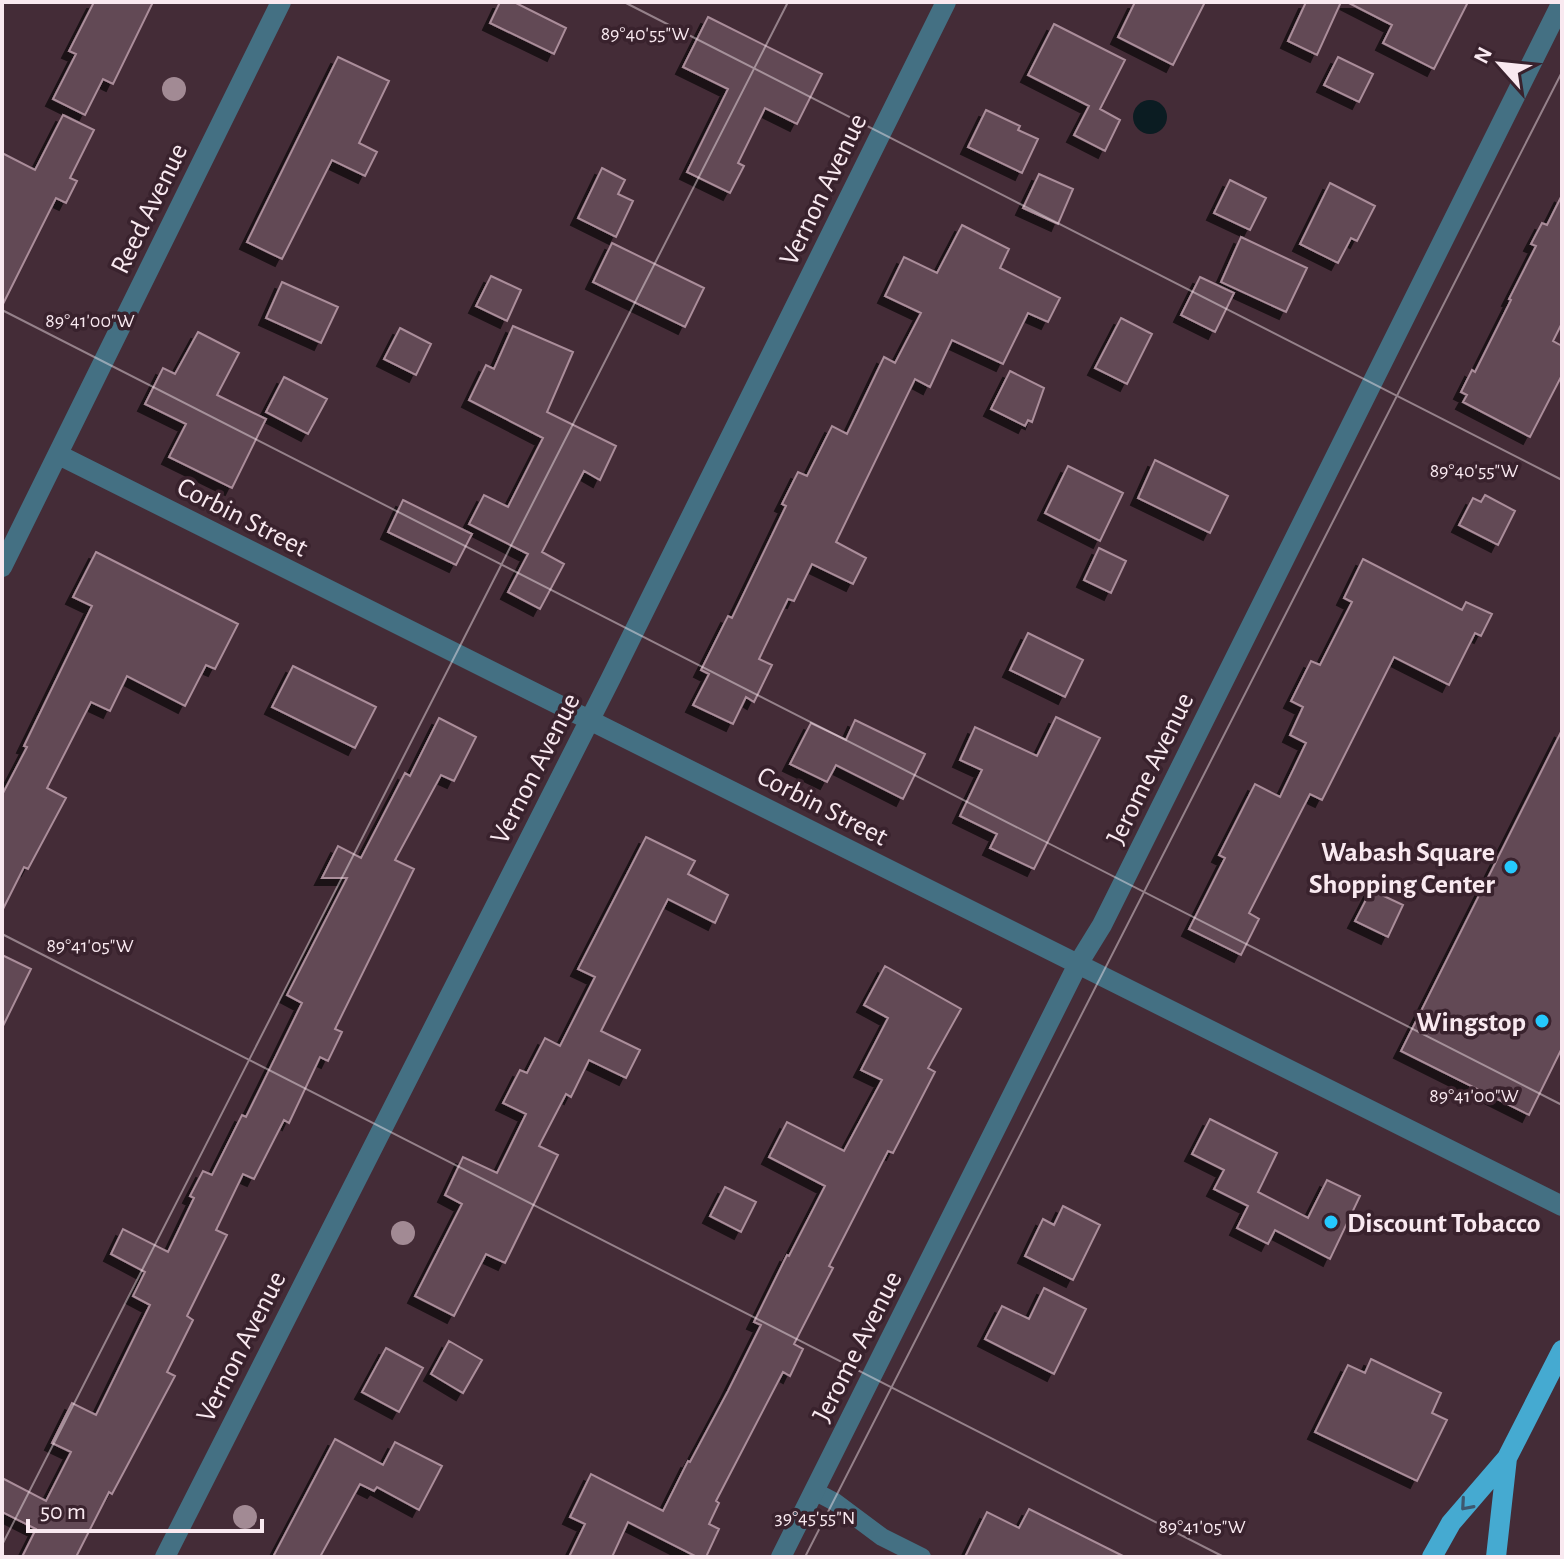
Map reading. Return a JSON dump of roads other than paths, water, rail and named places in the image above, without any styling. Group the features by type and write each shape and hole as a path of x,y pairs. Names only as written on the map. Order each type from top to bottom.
{"main road":[{"path":"1432,1557 1451,1523 1507,1458 1562,1350"},
{"path":"1496,1557 1507,1458"}],"street":[{"name":"Reed Avenue","path":"2,567 281,2"},
{"name":"Vernon Avenue","path":"165,1557 590,719 946,2"},
{"name":"Jerome Avenue","path":"781,1557 1078,964 1102,925 1562,2"},
{"name":"Corbin Street","path":"59,455 1562,1206"}],"lane":[{"path":"814,1491 835,1502 882,1537 922,1557"}],"place":[{"name":"Wabash Square Shopping Center","path":"1511,867"},
{"name":"Wingstop","path":"1542,1021"},
{"name":"Discount Tobacco","path":"1331,1222"}]}
